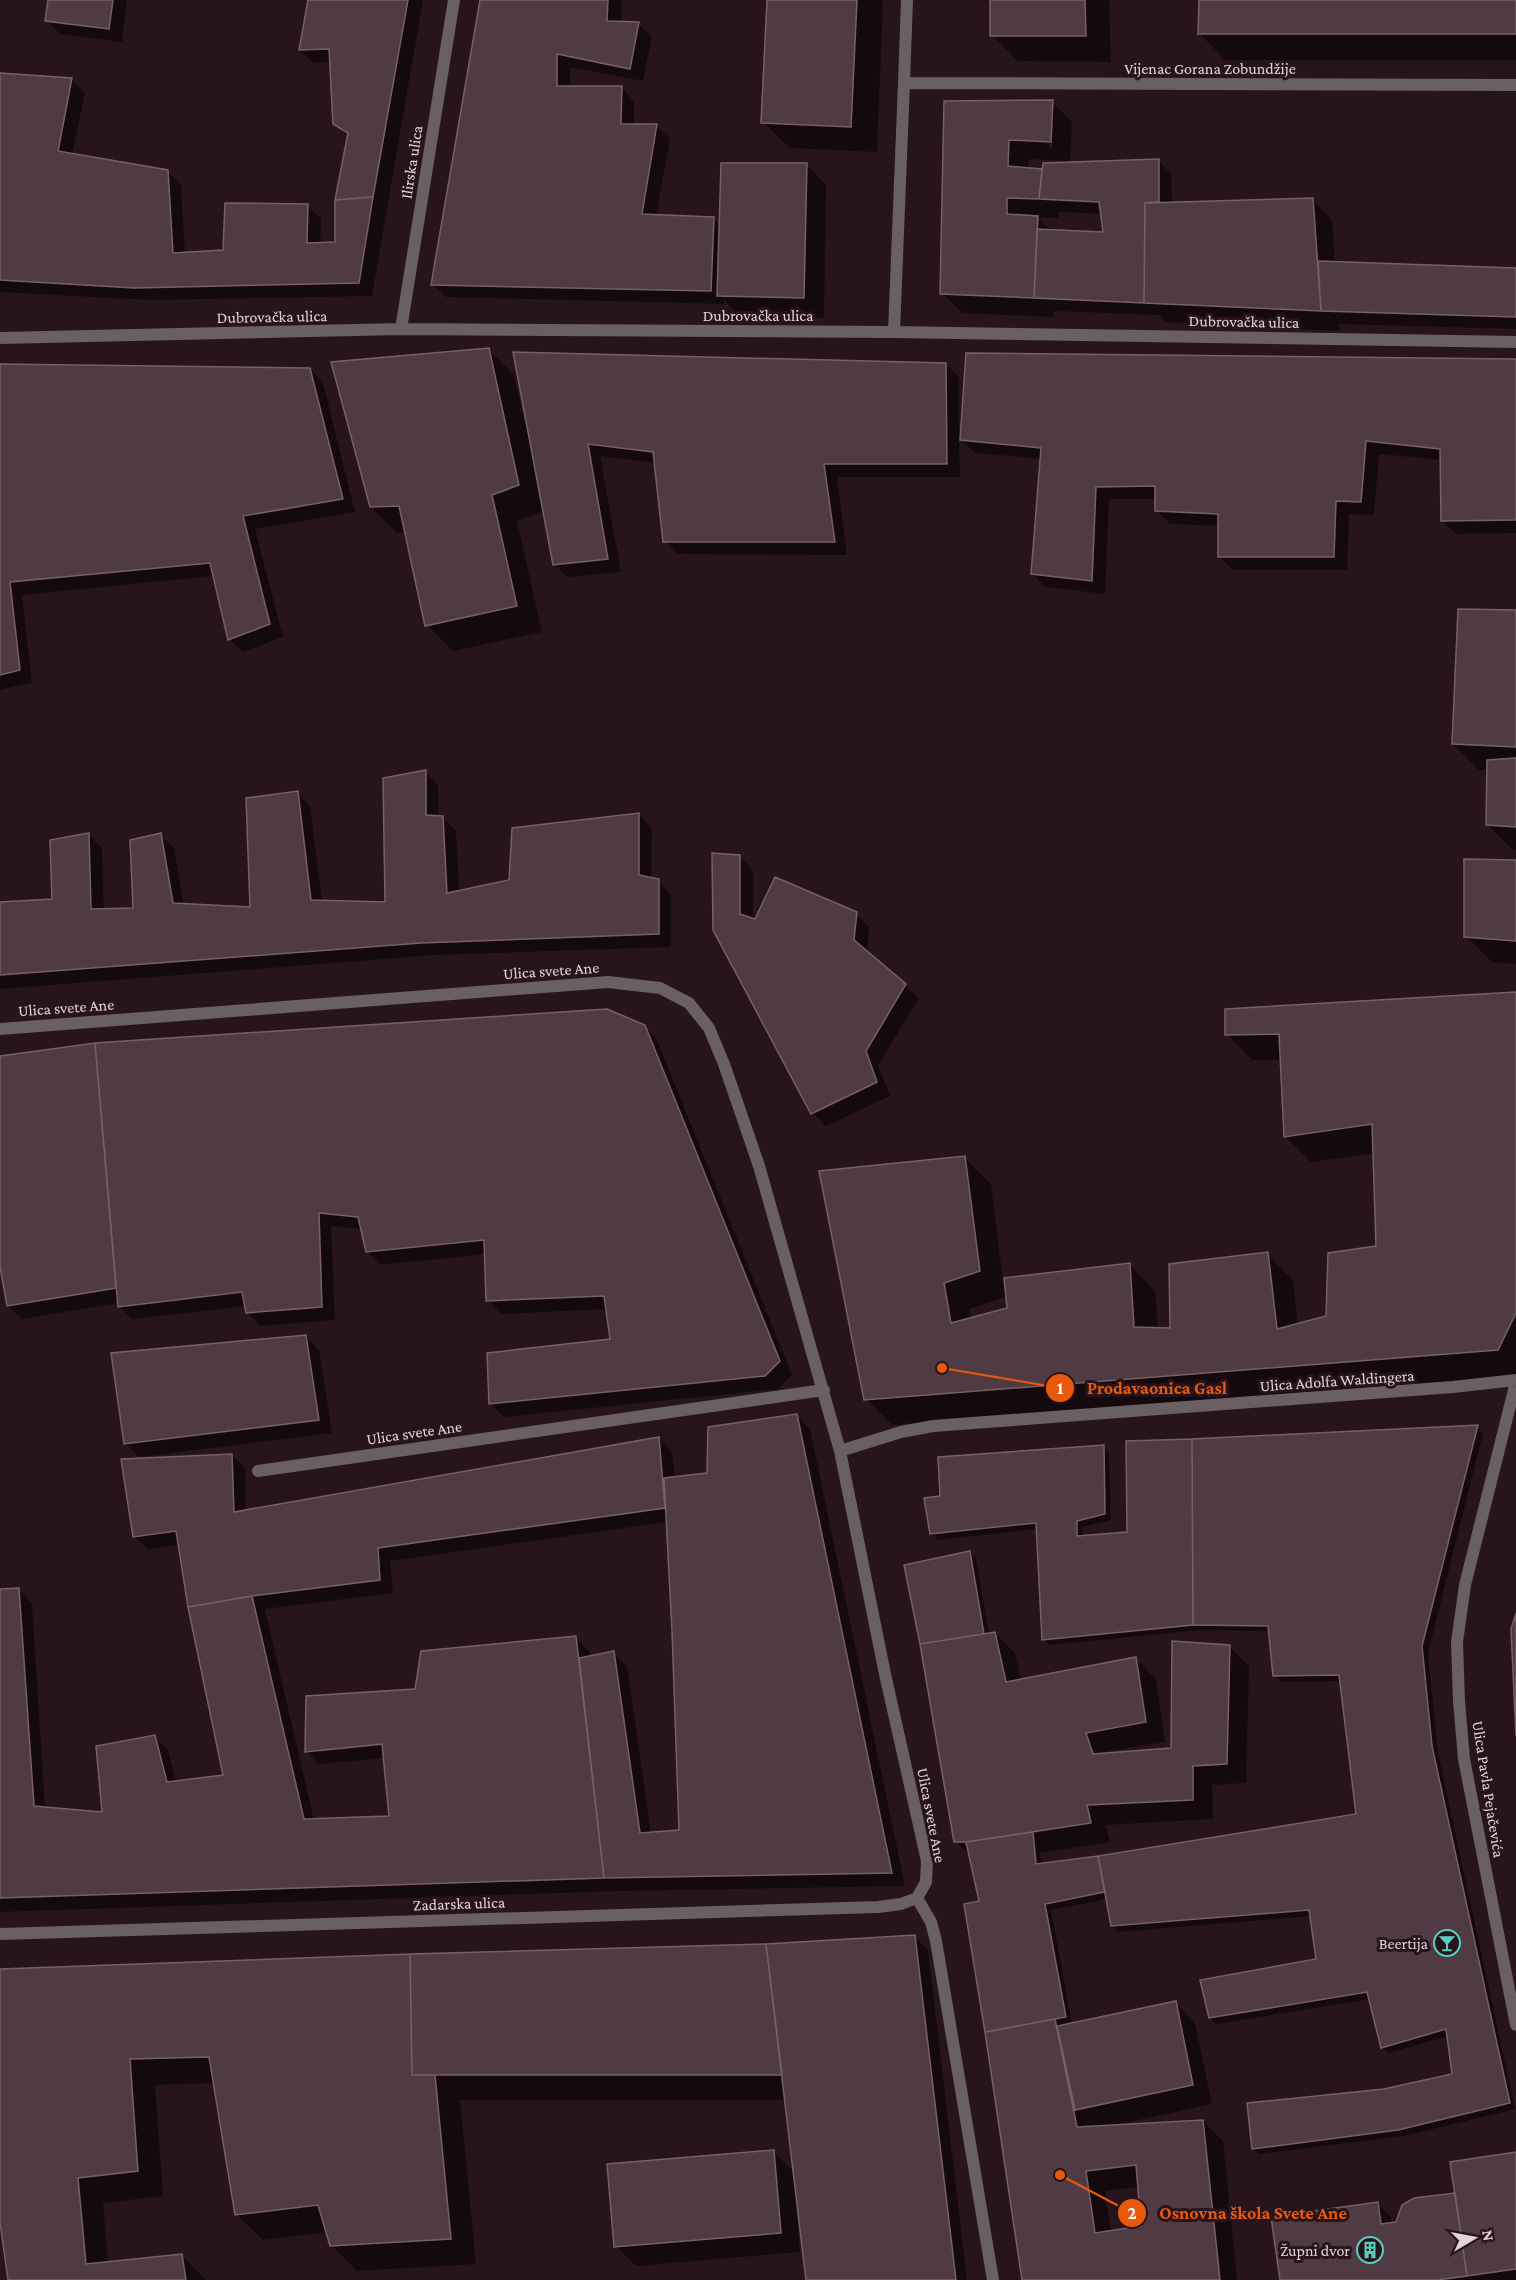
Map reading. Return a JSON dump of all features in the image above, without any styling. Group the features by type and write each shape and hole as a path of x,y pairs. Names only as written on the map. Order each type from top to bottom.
{"street":[{"name":"Ilirska ulica","path":"401,329 454,0"},
{"path":"894,332 907,0"},
{"name":"Vijenac Gorana Zobundžije","path":"904,83 1516,85"},
{"name":"Dubrovačka ulica","path":"0,338 401,329 894,332 1516,342"},
{"name":"Ulica svete Ane","path":"0,1029 608,982 660,988 689,1003 709,1028 724,1064 759,1166 840,1450 885,1674 927,1862 926,1882 917,1898"},
{"name":"Ulica Adolfa Waldingera","path":"840,1450 901,1432 933,1426 1453,1388 1516,1381"},
{"name":"Ulica Pavla Pejačevića","path":"1516,1381 1465,1585 1457,1642 1464,1760 1516,2025"},
{"name":"Ulica svete Ane","path":"258,1471 824,1390"},
{"path":"917,1898 931,1922 936,1941 993,2280"},
{"name":"Zadarska ulica","path":"0,1934 878,1907 901,1904 917,1898"}],"building":[{"path":"48,0 113,0 109,29 45,21"},
{"path":"308,0 408,0 373,197 335,200 348,133 333,124 329,49 299,50"},
{"path":"480,0 608,0 607,21 639,22 630,69 557,54 557,86 622,86 621,124 657,124 642,214 714,217 711,291 431,285"},
{"path":"767,0 857,0 851,127 761,123"},
{"path":"990,0 1085,0 1086,36 990,36"},
{"path":"1199,0 1516,0 1516,34 1198,34"},
{"path":"0,73 72,78 58,151 168,170 173,253 223,250 225,203 308,204 307,243 335,242 335,200 373,197 359,283 134,288 0,280"},
{"path":"1053,100 1051,142 1009,140 1008,166 1042,169 1039,199 1007,198 1007,214 1038,216 1034,298 940,294 944,101"},
{"path":"1159,159 1159,202 1145,203 1144,303 1034,298 1037,229 1103,232 1099,202 1039,199 1043,163"},
{"path":"721,163 807,163 804,298 717,296"},
{"path":"1313,198 1321,311 1144,303 1145,203"},
{"path":"1318,261 1516,268 1516,317 1321,311"},
{"path":"489,348 519,485 492,495 517,606 425,626 399,506 370,507 331,362"},
{"path":"513,352 946,363 947,464 824,464 835,542 663,542 653,452 588,444 608,559 553,565"},
{"path":"966,353 1516,359 1516,520 1441,521 1440,449 1366,441 1361,502 1336,501 1334,557 1218,557 1218,514 1155,511 1155,486 1096,487 1092,581 1031,574 1041,448 960,440"},
{"path":"0,364 310,368 343,499 243,516 270,624 228,640 210,563 10,582 20,670 0,675"},
{"path":"1458,609 1516,610 1516,747 1452,744"},
{"path":"1516,758 1516,827 1486,825 1487,760"},
{"path":"426,770 426,815 443,816 447,893 509,880 512,828 639,813 639,875 659,879 659,934 421,943 0,975 0,902 52,899 50,840 89,833 91,909 133,908 130,840 161,833 173,903 250,907 246,798 298,791 311,900 385,902 383,778"},
{"path":"712,853 740,855 740,914 755,919 775,877 857,912 854,940 906,984 866,1051 877,1082 811,1114 713,930"},
{"path":"1464,859 1516,860 1516,941 1464,937"},
{"path":"1516,992 1516,1313 1498,1350 864,1400 819,1171 965,1156 980,1271 944,1283 951,1323 1007,1308 1004,1278 1130,1263 1134,1327 1170,1328 1169,1264 1268,1252 1277,1329 1326,1316 1328,1253 1376,1246 1372,1124 1284,1137 1279,1034 1225,1035 1225,1009"},
{"path":"607,1009 645,1025 780,1361 765,1376 489,1404 487,1353 610,1339 604,1296 486,1301 484,1240 366,1252 358,1217 319,1213 322,1307 246,1313 242,1292 118,1307 95,1043"},
{"path":"95,1043 116,1288 7,1306 0,1267 0,1056"},
{"path":"306,1335 319,1420 124,1444 111,1353"},
{"path":"797,1414 892,1873 604,1878 579,1658 614,1651 640,1833 679,1830 664,1478 707,1473 708,1427"},
{"path":"1478,1425 1422,1646 1432,1746 1510,2103 1398,2130 1252,2149 1247,2103 1384,2089 1452,2074 1446,2029 1381,2048 1367,1992 1209,2018 1200,1980 1316,1959 1309,1910 1111,1926 1098,1856 1356,1814 1339,1675 1273,1676 1268,1626 1193,1625 1192,1439"},
{"path":"659,1437 665,1508 378,1548 380,1580 252,1596 188,1607 176,1531 133,1537 121,1459 232,1454 234,1512"},
{"path":"1192,1439 1193,1625 1042,1640 1036,1523 930,1534 924,1498 940,1496 938,1457 1104,1445 1105,1514 1077,1521 1077,1536 1127,1532 1126,1441"},
{"path":"970,1551 984,1634 920,1644 904,1565"},
{"path":"19,1588 34,1806 102,1812 96,1746 155,1735 167,1782 223,1775 188,1607 252,1596 304,1819 389,1816 382,1744 305,1752 306,1696 415,1689 421,1651 576,1636 604,1878 0,1898 0,1589"},
{"path":"1516,1613 1516,1736 1511,1629"},
{"path":"995,1632 1006,1682 1136,1657 1146,1722 1086,1733 1093,1754 1171,1748 1172,1641 1230,1645 1227,1764 1193,1766 1193,1800 1087,1805 1091,1823 954,1842 920,1644"},
{"path":"1033,1832 1036,1864 1098,1856 1105,1892 1045,1904 1066,2017 985,2032 964,1904 979,1901 966,1842"},
{"path":"915,1935 956,2280 806,2280 766,1944"},
{"path":"766,1944 782,2075 412,2075 410,1954"},
{"path":"410,1954 412,2075 435,2075 451,2239 330,2246 318,2205 235,2215 209,2057 130,2059 138,2171 78,2178 86,2264 182,2254 186,2280 8,2280 0,2222 0,1969"},
{"path":"1176,2001 1193,2085 1075,2110 1057,2026"},
{"path":"1055,2019 1077,2127 1203,2120 1220,2280 1022,2280 985,2032","holes":["1136,2165 1141,2226 1095,2233 1086,2171"]},
{"path":"774,2150 781,2233 614,2247 607,2164"},
{"path":"1516,2152 1516,2269 1467,2276 1450,2162"},
{"name":"Župni dvor","path":"1455,2193 1467,2276 1437,2280 1280,2280 1271,2217 1378,2202 1381,2224 1396,2222 1402,2205 1414,2198"}],"place":[{"name":"Prodavaonica Gasl","path":"942,1368"},
{"name":"Beertija","path":"1447,1943"},
{"name":"Osnovna škola Svete Ane","path":"1060,2175"},
{"name":"Župni dvor","path":"1370,2250"}]}
